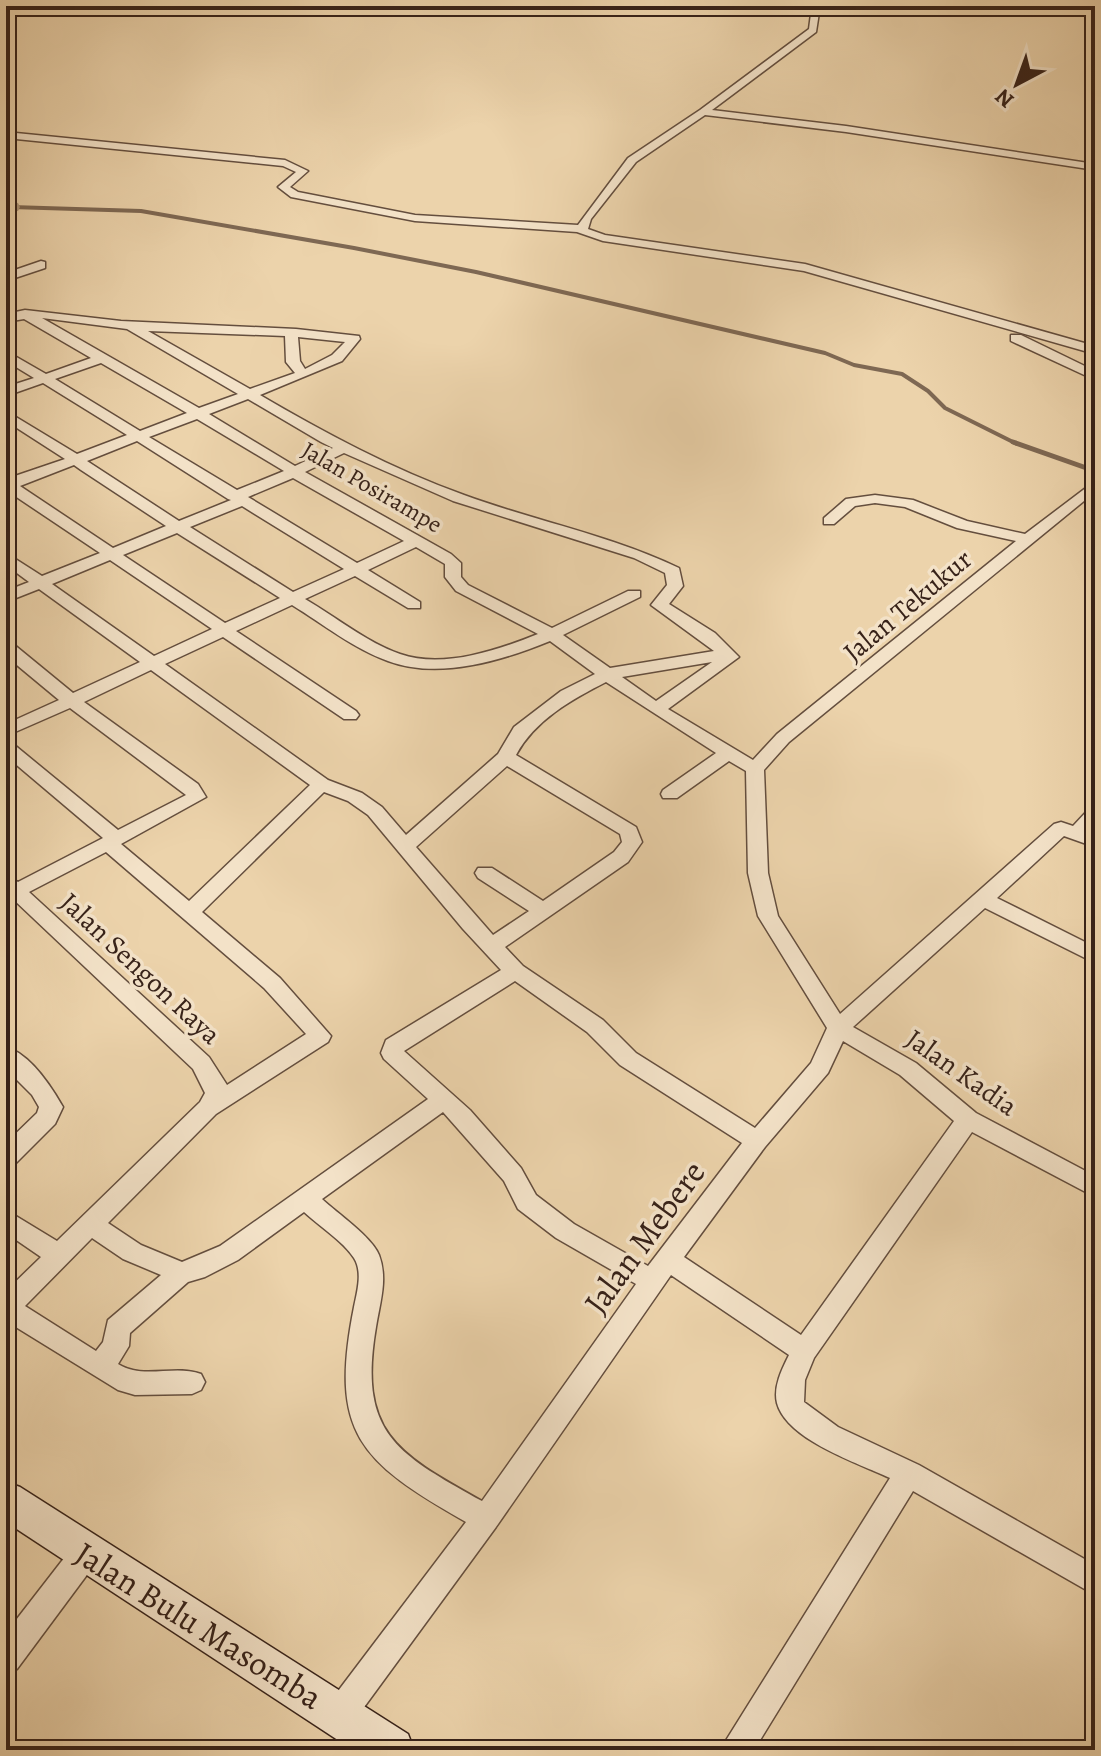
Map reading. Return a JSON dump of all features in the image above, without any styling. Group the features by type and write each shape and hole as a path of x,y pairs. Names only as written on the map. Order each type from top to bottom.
{"street":[{"path":"582,229 586,219 632,160 703,112 813,30 816,6"},
{"path":"703,112 846,129 1095,167"},
{"path":"6,135 285,163 303,171 283,187 295,195 415,218 582,229 586,234 603,238 805,268 1095,350"},
{"path":"6,277 41,265"},
{"path":"6,318 48,313 131,326 209,327 354,339 337,358 303,374 7,485"},
{"path":"967,313 988,327 1095,376"},
{"name":"Jalan Posirampe","path":"25,314 265,452 292,472 452,561 450,574 462,588 551,634 656,709 755,769"},
{"path":"131,326 344,448 449,494 538,521 666,567 675,575 675,586 659,605 729,654"},
{"path":"291,335 293,362 303,374"},
{"path":"6,355 414,605"},
{"path":"6,392 103,358"},
{"path":"6,415 293,599 399,661 452,663 511,651 634,594"},
{"path":"6,597 179,526 344,448"},
{"path":"7,485 350,715"},
{"name":"Jalan Tekukur","path":"755,769 783,738 1095,485"},
{"path":"829,521 851,502 875,499 908,503 962,525 1026,539"},
{"path":"6,731 417,541"},
{"path":"6,558 321,784 355,797 375,811 515,971 595,1026 628,1059 757,1141"},
{"path":"6,647 73,702 197,794 189,802 9,890"},
{"path":"404,847 506,757 520,731 567,695 608,674 729,654"},
{"path":"656,709 729,659 729,654"},
{"path":"6,747 279,990 320,1036 208,1108 6,1308 118,1378 135,1383 192,1382"},
{"path":"670,794 729,752"},
{"path":"492,946 621,857 632,842 629,831 506,757"},
{"path":"755,769 758,873 768,916 838,1028 1059,829 1086,837 1095,814"},
{"path":"190,912 321,784"},
{"path":"485,873 542,910"},
{"name":"Jalan Sengon Raya","path":"9,890 201,1063 216,1088 208,1108"},
{"path":"983,899 1095,956"},
{"path":"515,971 391,1049 453,1106 513,1175 527,1202 565,1231 652,1281"},
{"name":"Jalan Kadia","path":"838,1028 908,1069 968,1119 1095,1187"},
{"name":"Jalan Mebere","path":"340,1714 486,1518 652,1281 757,1141 820,1067 838,1028"},
{"path":"6,1055 40,1089 51,1107 47,1118 6,1158"},
{"path":"100,1366 116,1346 117,1328 181,1273 196,1270 229,1253 443,1100"},
{"path":"968,1119 804,1351 796,1366 789,1394 790,1405 799,1417 908,1474 1095,1581"},
{"path":"305,1198 366,1254 371,1266 356,1374 358,1402 365,1423 378,1445 410,1473 486,1518"},
{"path":"6,1220 59,1256"},
{"path":"92,1225 132,1252 181,1273"},
{"path":"669,1260 804,1351"},
{"path":"736,1750 908,1474"},
{"name":"Jalan Bulu Masomba","path":"6,1500 392,1750"},
{"path":"6,1658 85,1554"}],"waterway":[{"path":"6,206 11,207"},
{"path":"11,207 141,211 354,248 476,272 825,353 854,365 902,374 928,391 945,408 1013,442"},
{"path":"1013,442 1095,471"},
{"path":"1013,442 1017,444"}]}
